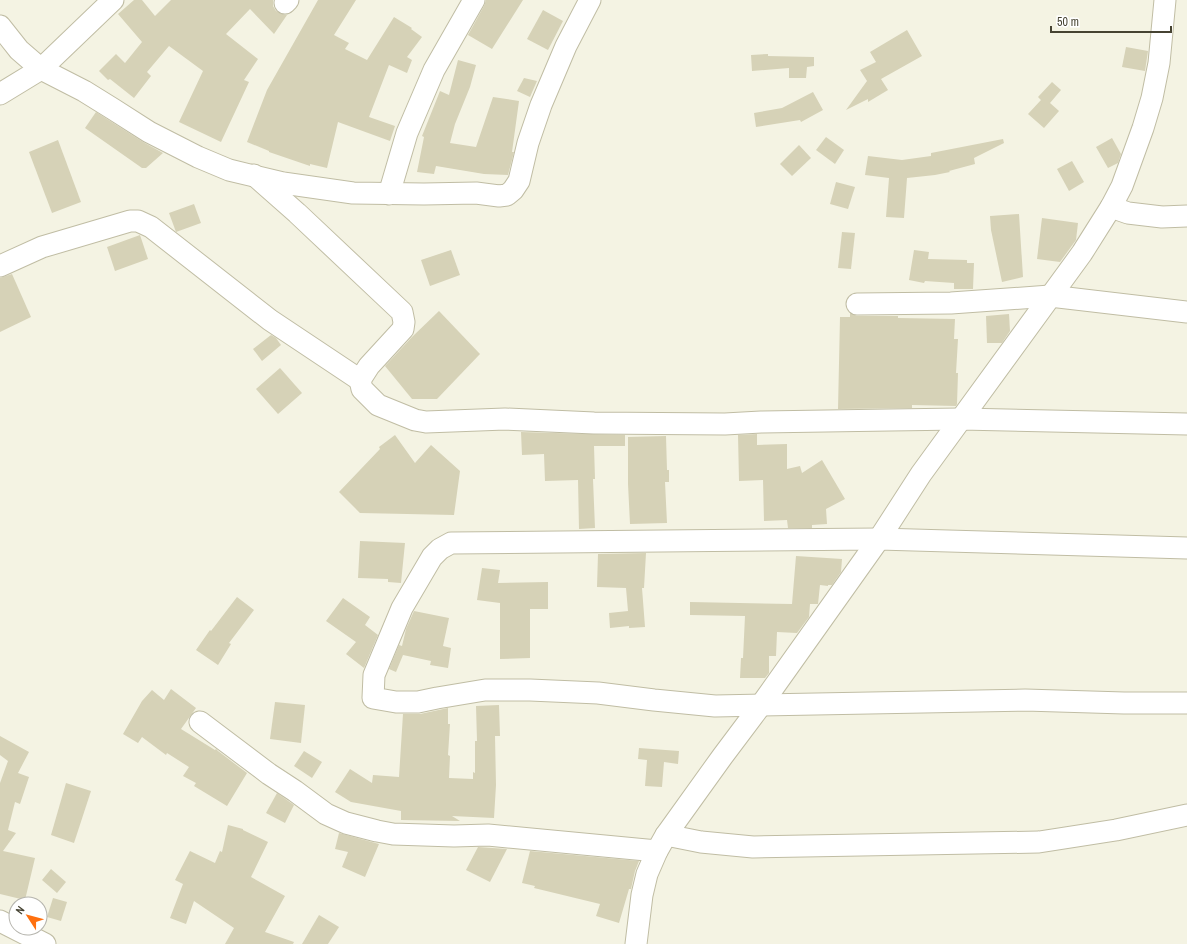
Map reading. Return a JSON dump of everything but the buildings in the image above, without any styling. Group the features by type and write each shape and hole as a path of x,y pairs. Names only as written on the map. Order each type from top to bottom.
{"street":[{"path":"0,94 42,68 112,0"},
{"path":"389,194 407,133 434,70 474,0"},
{"path":"0,26 19,50 42,68 90,94 149,132 191,154 229,170 283,183 353,193 476,193 499,196 507,195 513,190 519,181 528,143 541,105 566,46 590,0"},
{"path":"636,944 642,895 647,874 661,843 879,539 961,419 1082,253 1122,186 1152,98 1159,63 1165,0"},
{"path":"254,175 402,312 404,322 403,329 369,366 360,380"},
{"path":"1110,207 1128,212 1162,217 1187,216"},
{"path":"0,266 42,247 130,221 138,221 151,228 270,320 360,380 362,389 378,405 415,420 426,422 505,419 594,423 726,424 761,422 961,419 1187,424"},
{"path":"857,304 951,303 1050,296 1187,312"},
{"path":"1187,548 879,539 451,543 440,549 432,557 402,608 374,675 373,698 396,702 418,702 485,690 530,690 598,693 715,706 1025,700 1187,703"},
{"path":"200,722 269,774 326,814 346,823 393,834 454,836 488,835 661,843 701,842 753,847 1039,842 1116,830 1187,815"},
{"path":"0,921 45,944"}]}
